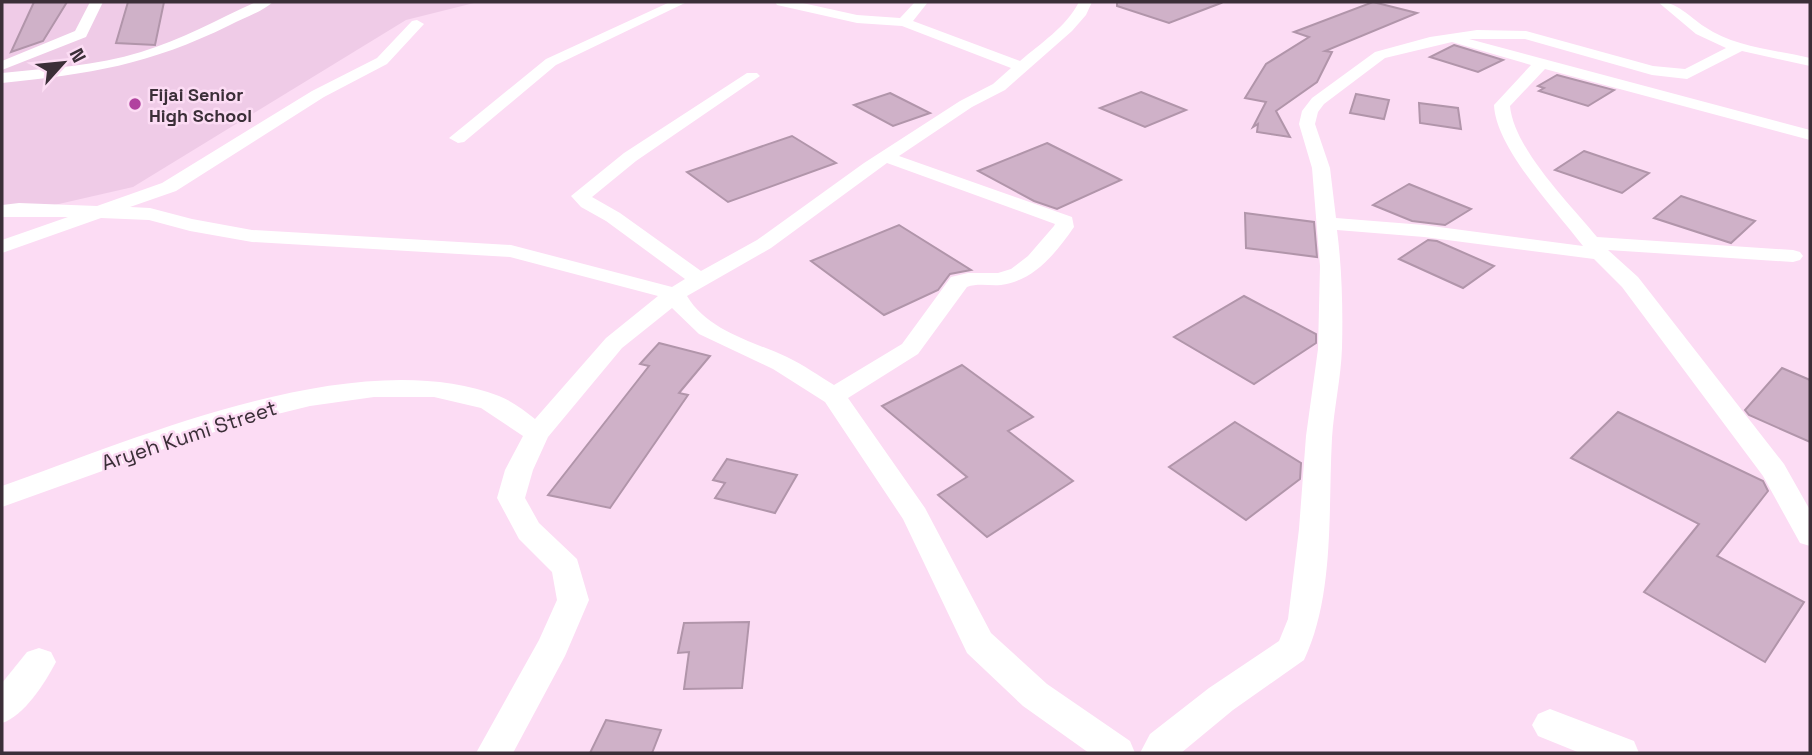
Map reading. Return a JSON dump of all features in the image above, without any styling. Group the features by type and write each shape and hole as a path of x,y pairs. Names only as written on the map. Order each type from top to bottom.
{"street":[{"path":"2,66 81,34 96,2"},
{"path":"2,78 101,65 148,55 191,40 266,2"},
{"path":"458,138 551,62 680,2"},
{"path":"782,2 856,19 904,22 1021,67"},
{"path":"904,22 922,2"},
{"path":"494,753 553,646 573,600 566,567 529,531 512,498 519,470 537,433 614,343 675,293 764,244 886,157 966,104 999,87 1067,28 1086,2"},
{"path":"1664,2 1701,31 1736,47 1810,62"},
{"path":"2,247 169,187 318,94 382,61 417,24"},
{"path":"1158,753 1221,699 1292,650 1304,620 1314,529 1319,436 1330,349 1331,266 1321,168 1307,124 1310,111 1318,101 1348,76 1380,55 1447,38 1495,33 1526,35 1652,69 1688,74 1736,47"},
{"path":"1447,38 1810,135"},
{"path":"1541,64 1502,105 1503,120 1527,162 1596,248 1630,282 1774,471 1810,535"},
{"path":"700,279 680,268 613,216 589,205 581,196 630,157 752,76"},
{"path":"834,396 910,349 954,285 971,278 1002,279 1021,270 1033,262 1064,227 1065,221 1015,201 886,157"},
{"path":"2,211 150,214 190,225 252,236 511,251 675,293"},
{"path":"1326,223 1596,248 1793,257"},
{"path":"675,293 682,309 701,325 732,343 783,365 834,396 915,515 979,643 1035,695 1116,753"},
{"name":"Aryeh Kumi Street","path":"2,498 222,420 334,394 417,388 463,395 490,402 537,433"},
{"path":"2,708 39,663"},
{"path":"1550,725 1621,753"}],"shaded area":[{"name":"Fijai Senior High School","path":"2,2 478,2 406,20 133,187 2,217"}],"building":[{"path":"34,2 67,2 43,41 11,52"},
{"path":"128,2 164,2 155,45 116,43"},
{"path":"1117,2 1221,3 1169,23 1117,6"},
{"path":"1373,2 1417,13 1325,51 1332,52 1317,82 1276,111 1290,137 1257,132 1258,124 1253,127 1266,102 1245,98 1266,64 1309,37 1294,32"},
{"path":"1454,45 1503,60 1478,72 1430,57"},
{"path":"1557,75 1614,90 1588,106 1539,91 1544,88 1538,86"},
{"path":"1141,92 1186,110 1145,127 1100,108"},
{"path":"890,93 930,113 893,126 854,105"},
{"path":"1356,94 1389,100 1384,119 1350,113"},
{"path":"1419,103 1458,108 1461,129 1420,123"},
{"path":"792,136 836,163 728,202 687,172"},
{"path":"1047,143 1121,180 1057,209 1034,201 978,171"},
{"path":"1584,151 1649,173 1622,193 1555,170"},
{"path":"1409,184 1471,209 1445,225 1412,221 1373,205"},
{"path":"1681,196 1755,221 1731,243 1654,218"},
{"path":"1245,213 1314,222 1317,257 1246,248"},
{"path":"899,225 971,270 950,274 938,290 884,315 811,261"},
{"path":"1428,240 1437,241 1494,266 1463,288 1399,259"},
{"path":"1244,296 1316,334 1316,343 1254,384 1174,337"},
{"path":"659,343 710,356 679,393 688,395 610,508 548,495 649,366 640,364"},
{"path":"962,365 1033,417 1008,431 1073,481 987,537 938,495 967,477 882,406"},
{"path":"1782,368 1810,380 1810,442 1749,415 1745,410"},
{"path":"1618,412 1763,481 1768,491 1717,556 1804,602 1765,662 1644,592 1699,524 1571,458"},
{"path":"1235,422 1301,463 1300,479 1246,520 1169,467"},
{"path":"727,459 797,475 775,513 715,498 725,483 713,480"},
{"path":"749,622 742,688 684,689 689,652 678,653 684,623"},
{"path":"606,720 661,730 652,753 590,753"}],"place":[{"name":"Fijai Senior High School","path":"135,104"}]}
